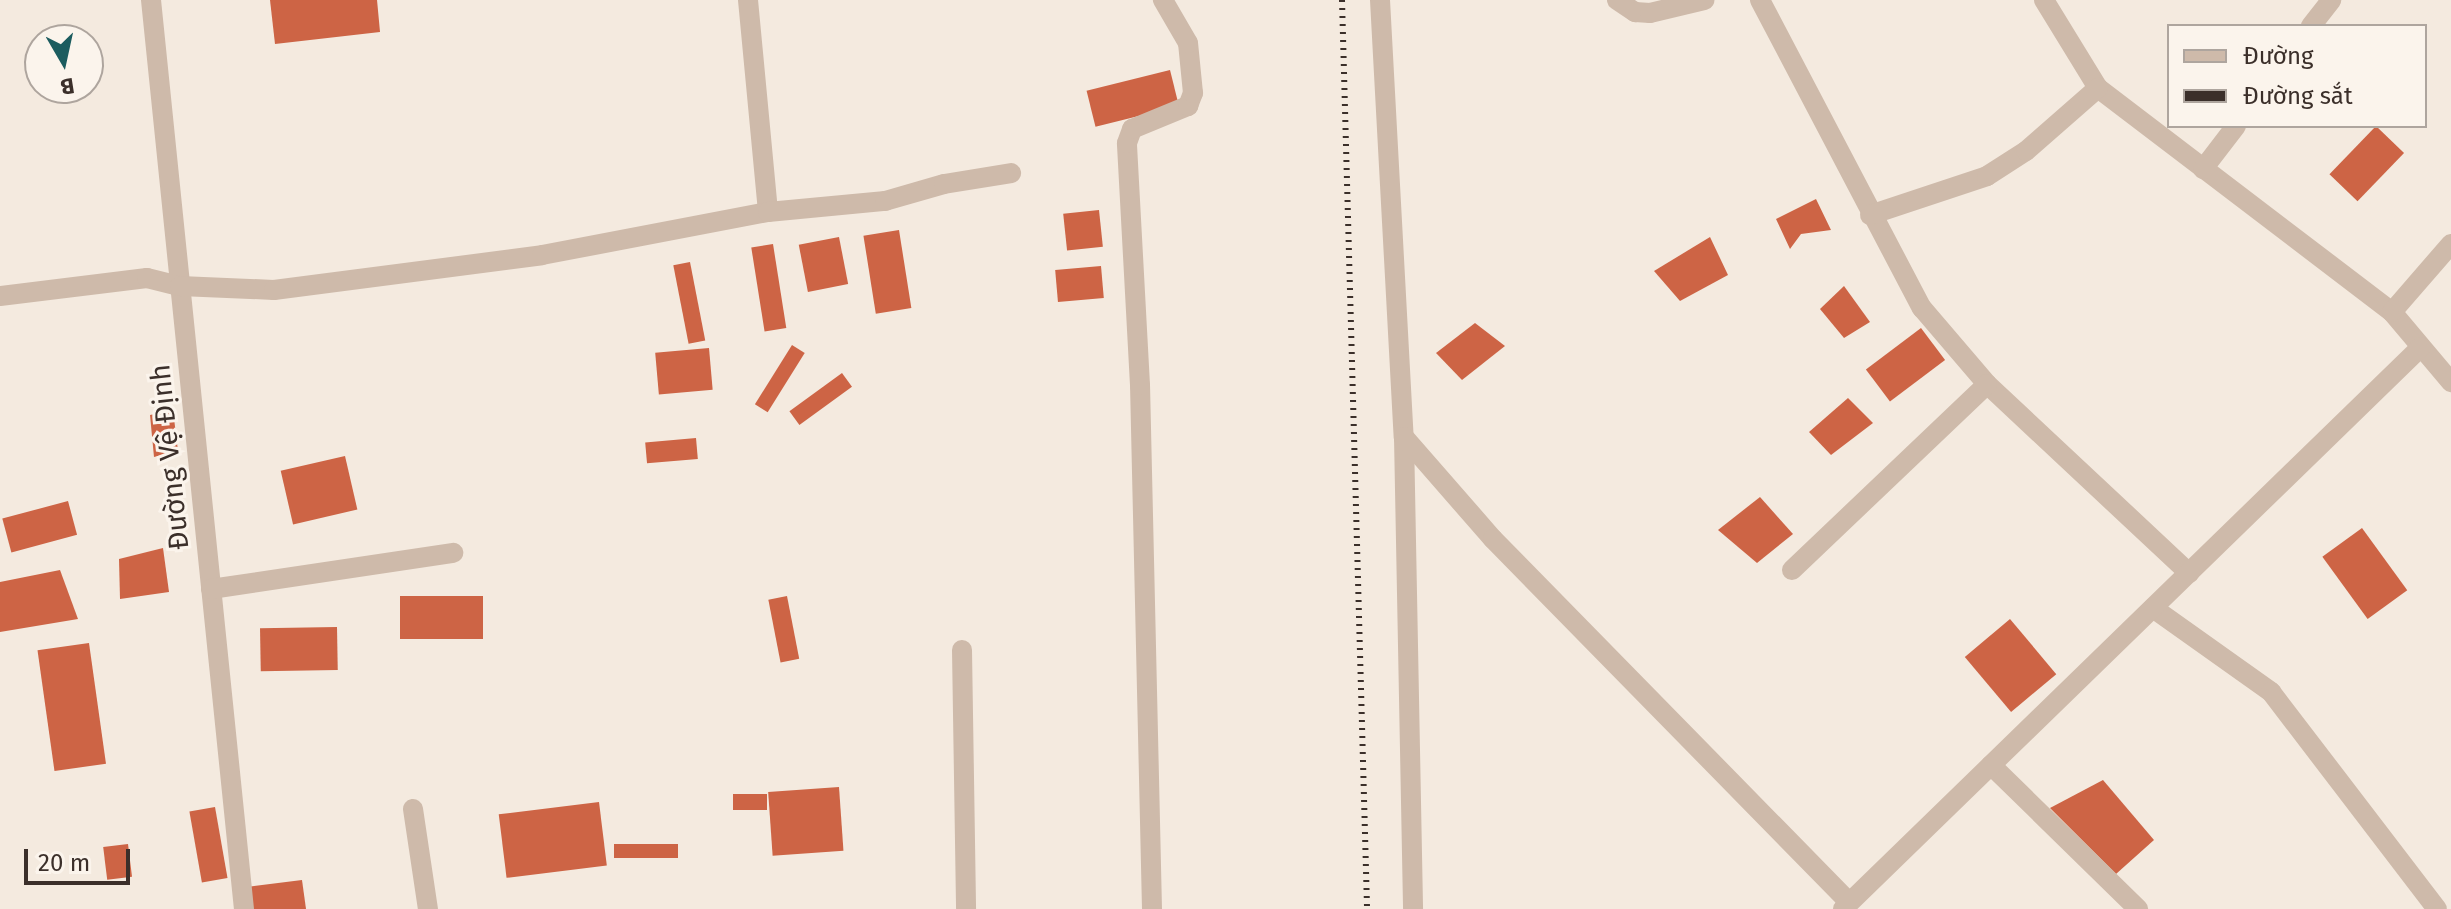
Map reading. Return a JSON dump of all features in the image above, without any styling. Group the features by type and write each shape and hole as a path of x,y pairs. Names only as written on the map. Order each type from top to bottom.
{"street":[{"name":"Đường Vệ Định","path":"151,0 244,909"},
{"path":"748,0 768,212"},
{"path":"1152,909 1140,385 1127,143 1132,129 1188,106 1193,93 1188,43 1163,0"},
{"path":"1380,0 1404,437 1413,909"},
{"path":"1617,0 1635,12 1650,13 1704,0"},
{"path":"1760,0 1870,215 1922,308 1987,384 2189,573"},
{"path":"2044,0 2098,88 2392,312 2451,382"},
{"path":"2313,24 2331,0"},
{"path":"1870,215 1987,176 2026,151 2098,88"},
{"path":"2203,169 2234,128"},
{"path":"0,296 147,278 180,286 274,290 570,251 768,212 885,201 944,184 1011,173"},
{"path":"2392,312 2451,244"},
{"path":"1404,437 1493,539 1846,906 2421,347"},
{"path":"1792,570 1987,384"},
{"path":"211,589 453,553"},
{"path":"2153,608 2271,692 2437,909"},
{"path":"962,650 966,909"},
{"path":"1991,765 2138,909"},
{"path":"413,809 428,909"}],"building":[{"path":"270,0 377,0 380,32 275,44"},
{"path":"1170,70 1179,106 1096,127 1087,91"},
{"path":"2374,128 2378,128 2404,153 2358,201 2329,174"},
{"path":"1816,199 1831,230 1801,234 1790,249 1776,219"},
{"path":"1099,210 1103,247 1067,251 1063,214"},
{"path":"899,230 911,308 876,314 863,236"},
{"path":"839,237 848,284 808,292 799,245"},
{"path":"1710,237 1728,275 1680,301 1654,271"},
{"path":"773,244 786,328 765,331 751,247"},
{"path":"690,262 705,341 689,344 673,265"},
{"path":"1101,266 1104,298 1058,302 1055,270"},
{"path":"1844,286 1870,322 1844,338 1820,309"},
{"path":"1475,323 1505,346 1462,380 1436,353"},
{"path":"1921,328 1945,360 1890,401 1866,370"},
{"path":"792,345 805,353 768,412 755,404"},
{"path":"709,348 713,390 659,395 655,353"},
{"path":"842,373 852,387 799,425 789,411"},
{"path":"1848,398 1873,423 1831,455 1809,432"},
{"path":"173,410 178,451 154,457 150,415"},
{"path":"696,438 698,459 647,463 645,442"},
{"path":"345,456 357,510 293,524 281,471"},
{"path":"1760,497 1793,534 1757,563 1718,530"},
{"path":"68,501 77,535 11,552 2,519"},
{"path":"2362,528 2407,590 2368,619 2322,557"},
{"path":"163,548 169,592 120,599 119,559"},
{"path":"60,570 78,619 0,632 0,582"},
{"path":"400,596 483,596 483,639 400,639"},
{"path":"787,596 799,659 781,662 768,600"},
{"path":"2010,619 2056,674 2011,712 1965,657"},
{"path":"337,627 338,670 261,671 260,628"},
{"path":"89,643 106,764 54,771 38,650"},
{"path":"2103,780 2154,840 2116,874 2050,808"},
{"path":"839,787 843,851 773,856 768,792"},
{"path":"733,794 767,794 767,810 733,810"},
{"path":"599,802 607,866 507,878 499,814"},
{"path":"215,807 228,878 202,882 189,812"},
{"path":"128,844 132,877 107,880 103,847"},
{"path":"614,844 678,844 678,858 614,858"},
{"path":"302,880 306,909 250,909 247,887"}],"railway":[{"path":"1342,0 1367,909"}]}
